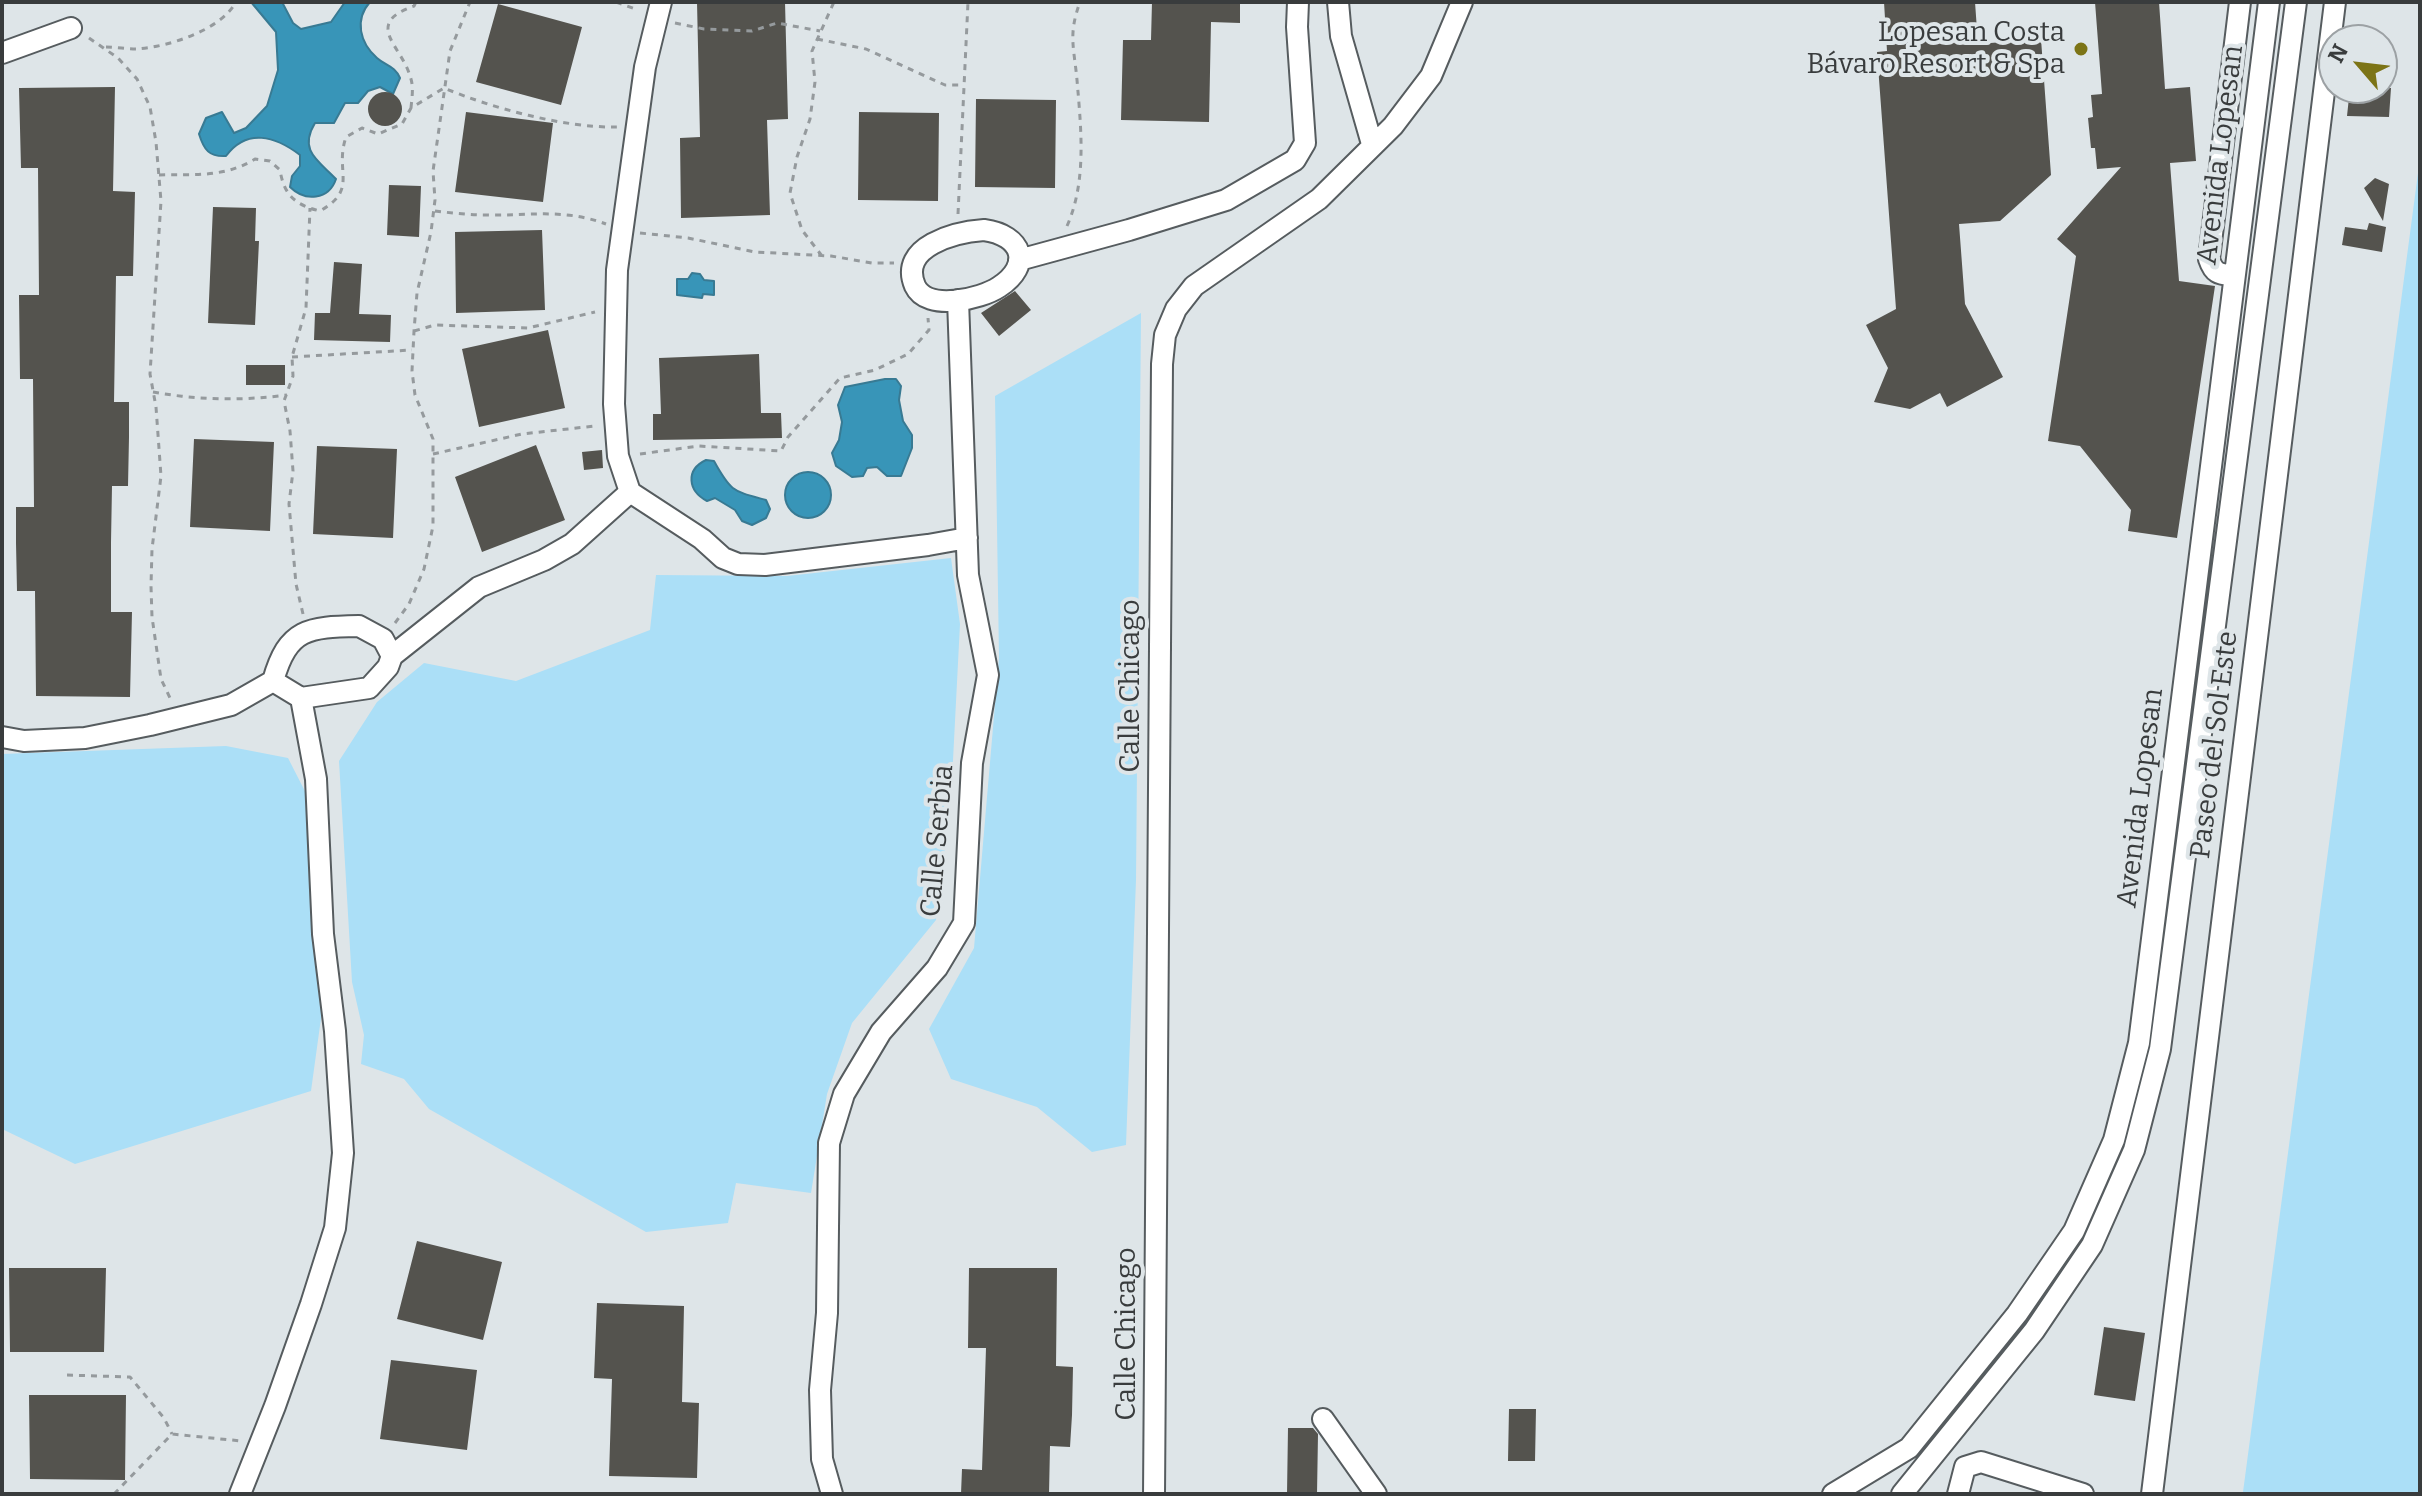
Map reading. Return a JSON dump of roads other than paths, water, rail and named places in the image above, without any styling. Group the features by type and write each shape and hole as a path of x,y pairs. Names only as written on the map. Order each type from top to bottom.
{"street":[{"path":"1019,260 1226,200 1295,160 1305,143 1298,2"},
{"path":"1338,2 1341,36 1372,144"},
{"name":"Calle Chicago","path":"1154,1494 1161,396 1165,335 1176,309 1194,286 1319,199 1393,126 1431,76 1462,2"},
{"path":"2234,276 2213,271 2209,259 2240,2"},
{"name":"Avenida Lopesan","path":"1833,1494 1909,1448 2017,1314 2074,1231 2114,1140 2139,1043 2269,2"},
{"name":"Avenida Lopesan","path":"1902,1494 2034,1331 2092,1245 2134,1150 2160,1049 2296,2"},
{"name":"Paseo del Sol Este","path":"2152,1494 2335,2"},
{"path":"659,9 645,67 617,270 616,426 618,456 630,492 702,539 723,558 738,564 765,565 967,538"},
{"path":"2,53 71,28"},
{"path":"2233,63 2261,64"},
{"path":"998,232 1010,238 1017,248 1019,260 1012,276 997,289 948,302 927,298 918,291 913,279 914,264 928,247 957,233 998,232"},
{"name":"Calle Serbia","path":"832,1494 822,1459 820,1390 827,1313 829,1143 844,1094 881,1032 937,968 964,923 972,763 988,675 968,575 958,300"},
{"path":"387,648 479,587 544,560 572,544 630,492"},
{"path":"2,737 24,741 85,738 231,705 273,681 281,655 293,640 307,631 359,626 387,648 388,667 369,688 301,698 273,681"},
{"path":"240,1494 306,1319 335,1228 343,1153 335,1031 323,934 316,779 301,698"},
{"path":"1323,1419 1376,1494"},
{"path":"1958,1494 1965,1467 1981,1462 2083,1494"}],"place":[{"name":"Lopesan Costa Bávaro Resort & Spa","path":"2081,49"}]}
